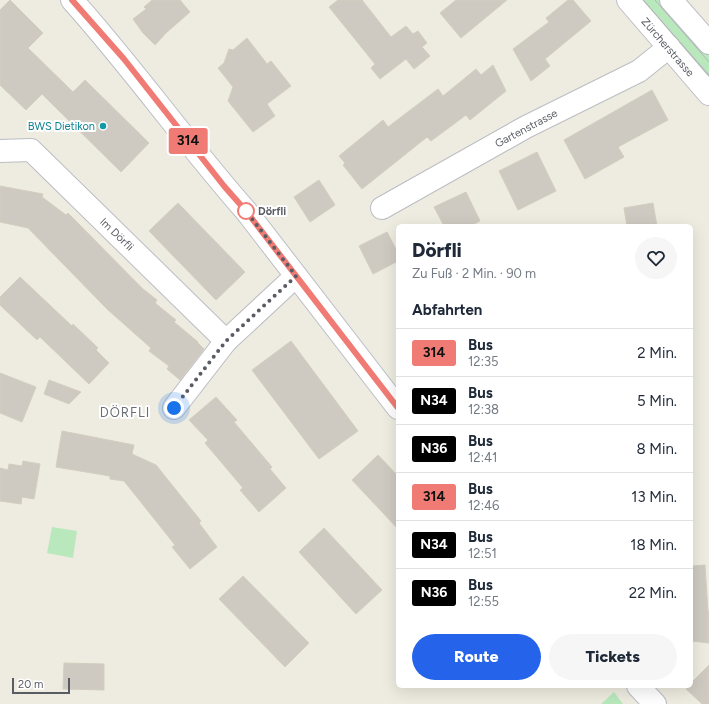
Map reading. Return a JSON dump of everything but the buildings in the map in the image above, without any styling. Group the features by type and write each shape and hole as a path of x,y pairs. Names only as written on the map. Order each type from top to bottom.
{"street":[{"path":"72,0 124,59 224,186 246,211 396,405"},
{"name":"Zürcherstrasse","path":"628,0 709,94"},
{"path":"671,0 709,43"},
{"name":"Gartenstrasse","path":"382,208 526,127 639,72 669,46"},
{"name":"Im Dörfli","path":"0,152 31,150 226,341"},
{"path":"174,408 226,341 296,276"},
{"path":"640,688 655,704"}],"green space":[{"path":"636,0 662,0 709,54 709,84"},
{"path":"52,527 77,531 73,558 47,553"},
{"path":"614,692 623,704 601,704"}],"tram line":[{"path":"643,0 709,75"},
{"path":"655,0 709,62"}],"bus line":[{"name":"314","path":"72,0 124,59 171,120 246,211 396,405"}],"place":[{"name":"BWS Dietikon","path":"103,126"},
{"name":"Dörfli","path":"246,211"}],"district":[{"name":"DÖRFLI","path":"125,412"}],"route":[{"path":"174,408 226,341 296,276 246,211"}]}
